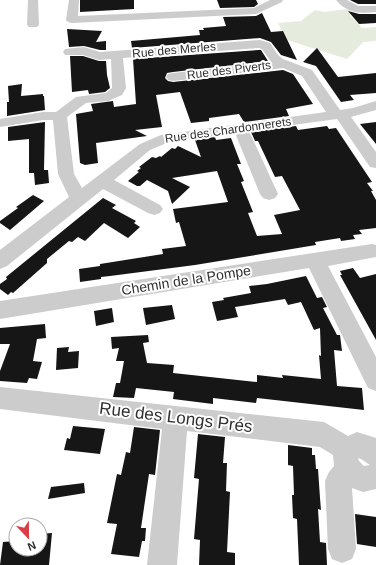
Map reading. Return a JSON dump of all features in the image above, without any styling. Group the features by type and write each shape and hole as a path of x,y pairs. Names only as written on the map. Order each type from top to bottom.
{"street":[{"path":"32,25 33,0"},
{"path":"74,0 72,20 256,10 278,0"},
{"path":"341,0 350,8 356,10 376,9"},
{"name":"Rue des Merles","path":"60,116 80,101 111,96 118,91 117,55 260,44 266,46 274,58 284,64 299,68 307,73 376,163"},
{"path":"192,49 203,73"},
{"path":"69,52 84,51 99,56 117,55"},
{"name":"Rue des Piverts","path":"173,77 284,64"},
{"name":"Rue des Chardonnerets","path":"0,261 145,147 159,140 339,115 361,111 376,105"},
{"path":"0,123 43,116 60,116 66,174 79,199"},
{"path":"240,128 269,194"},
{"path":"102,181 154,209"},
{"name":"Chemin de la Pompe","path":"0,310 372,251"},
{"path":"315,260 376,380"},
{"name":"Rue des Longs Prés","path":"0,398 324,435 348,460 359,478 365,480 376,476"},
{"path":"162,565 176,417"},
{"path":"342,549 338,481 356,445 362,445 375,450"}],"shaded area":[{"path":"347,9 359,14 350,15 362,28 376,27 376,41 363,42 347,59 287,40 278,23 301,21 315,10 324,12"}],"building":[{"path":"80,0 134,0 134,9 80,12"},
{"path":"217,0 256,0 258,4 254,7 220,8"},
{"path":"350,0 376,0 376,4 358,4"},
{"path":"348,11 359,14 376,14 376,23 359,24"},
{"path":"262,13 271,32 283,31 297,60 281,55 271,42 260,38 132,48 131,41 200,35 199,30 204,30 203,28 226,26 223,17 256,16"},
{"path":"67,29 102,31 96,42 106,41 106,50 84,46 69,47"},
{"path":"317,48 338,77 376,73 376,93 350,95 354,100 341,102 316,66 303,62"},
{"path":"261,50 268,61 173,72 167,73 165,78 168,81 173,82 283,70 293,74 313,104 286,109 289,116 244,122 239,114 209,118 209,121 191,123 180,92 156,95 162,127 135,130 147,136 96,143 98,163 85,165 80,163 76,114 93,111 91,104 113,101 114,107 136,104 133,59"},
{"path":"70,56 83,56 99,61 106,61 110,88 105,92 89,94 88,90 72,92"},
{"path":"22,84 21,96 43,94 45,110 7,116 7,102 9,102 8,86"},
{"path":"45,122 44,170 48,170 49,183 35,185 34,173 29,173 29,139 8,141 8,127"},
{"path":"376,122 376,144 360,124"},
{"path":"296,126 298,130 327,126 329,129 336,128 372,182 367,183 373,191 371,191 376,200 376,228 359,230 362,234 353,235 355,239 341,241 340,238 315,242 316,245 195,265 101,277 101,279 80,282 79,269 100,266 100,264 163,254 162,249 186,246 179,222 176,223 173,209 228,202 217,171 172,178 190,187 172,204 168,191 147,180 140,186 128,181 139,172 137,171 141,168 139,167 152,157 161,157 172,148 175,149 178,146 201,157 195,140 215,137 216,140 231,138 241,164 237,164 244,181 241,182 253,212 248,213 257,236 282,234 274,215 300,210 282,176 275,177 258,141 255,141 251,132"},
{"path":"33,195 44,201 10,230 0,223 0,221 18,208 16,207"},
{"path":"103,198 116,205 112,208 136,221 134,223 140,227 128,238 104,223 85,241 78,237 72,242 69,241 47,259 47,263 13,293 11,292 8,295 0,289 0,284 7,279 6,277"},
{"path":"353,268 360,278 376,274 376,340 340,275 342,275 340,271"},
{"path":"306,276 317,298 322,297 327,307 323,308 337,335 340,335 342,351 334,350 337,386 362,388 364,410 257,398 256,403 213,398 213,404 173,399 174,392 136,388 134,398 113,397 116,383 120,383 124,361 116,361 119,348 112,349 111,337 148,335 149,342 143,343 147,363 174,365 173,373 257,382 257,375 283,378 282,375 321,379 319,355 321,356 320,328 314,330 301,302 288,305 285,299 235,307 238,317 217,321 212,302 224,300 223,298 251,293 249,286"},
{"path":"172,305 175,319 146,325 143,308"},
{"path":"112,308 114,322 96,326 94,311"},
{"path":"45,324 46,338 37,339 33,361 42,362 37,379 29,378 27,383 0,381 0,371 10,344 0,344 0,328"},
{"path":"69,347 68,352 79,351 78,368 56,370 57,348"},
{"path":"73,426 105,429 100,454 64,450 67,438 70,439"},
{"path":"134,427 160,430 155,475 149,474 141,528 146,528 145,541 142,541 139,557 111,554 117,524 107,523 117,474 121,475 126,452 130,453"},
{"path":"198,434 225,437 223,463 227,463 226,491 230,492 227,552 235,553 235,565 199,565 200,540 194,539 199,479 194,478"},
{"path":"288,445 312,448 312,455 315,455 316,469 318,469 321,510 318,509 320,542 326,543 327,565 299,565 297,519 293,518 293,466 288,465"},
{"path":"84,483 85,493 48,499 51,487"},
{"path":"355,514 376,517 376,547 357,544"},
{"path":"48,533 52,533 49,565 0,565 3,542 8,542 8,557 48,557"}]}
